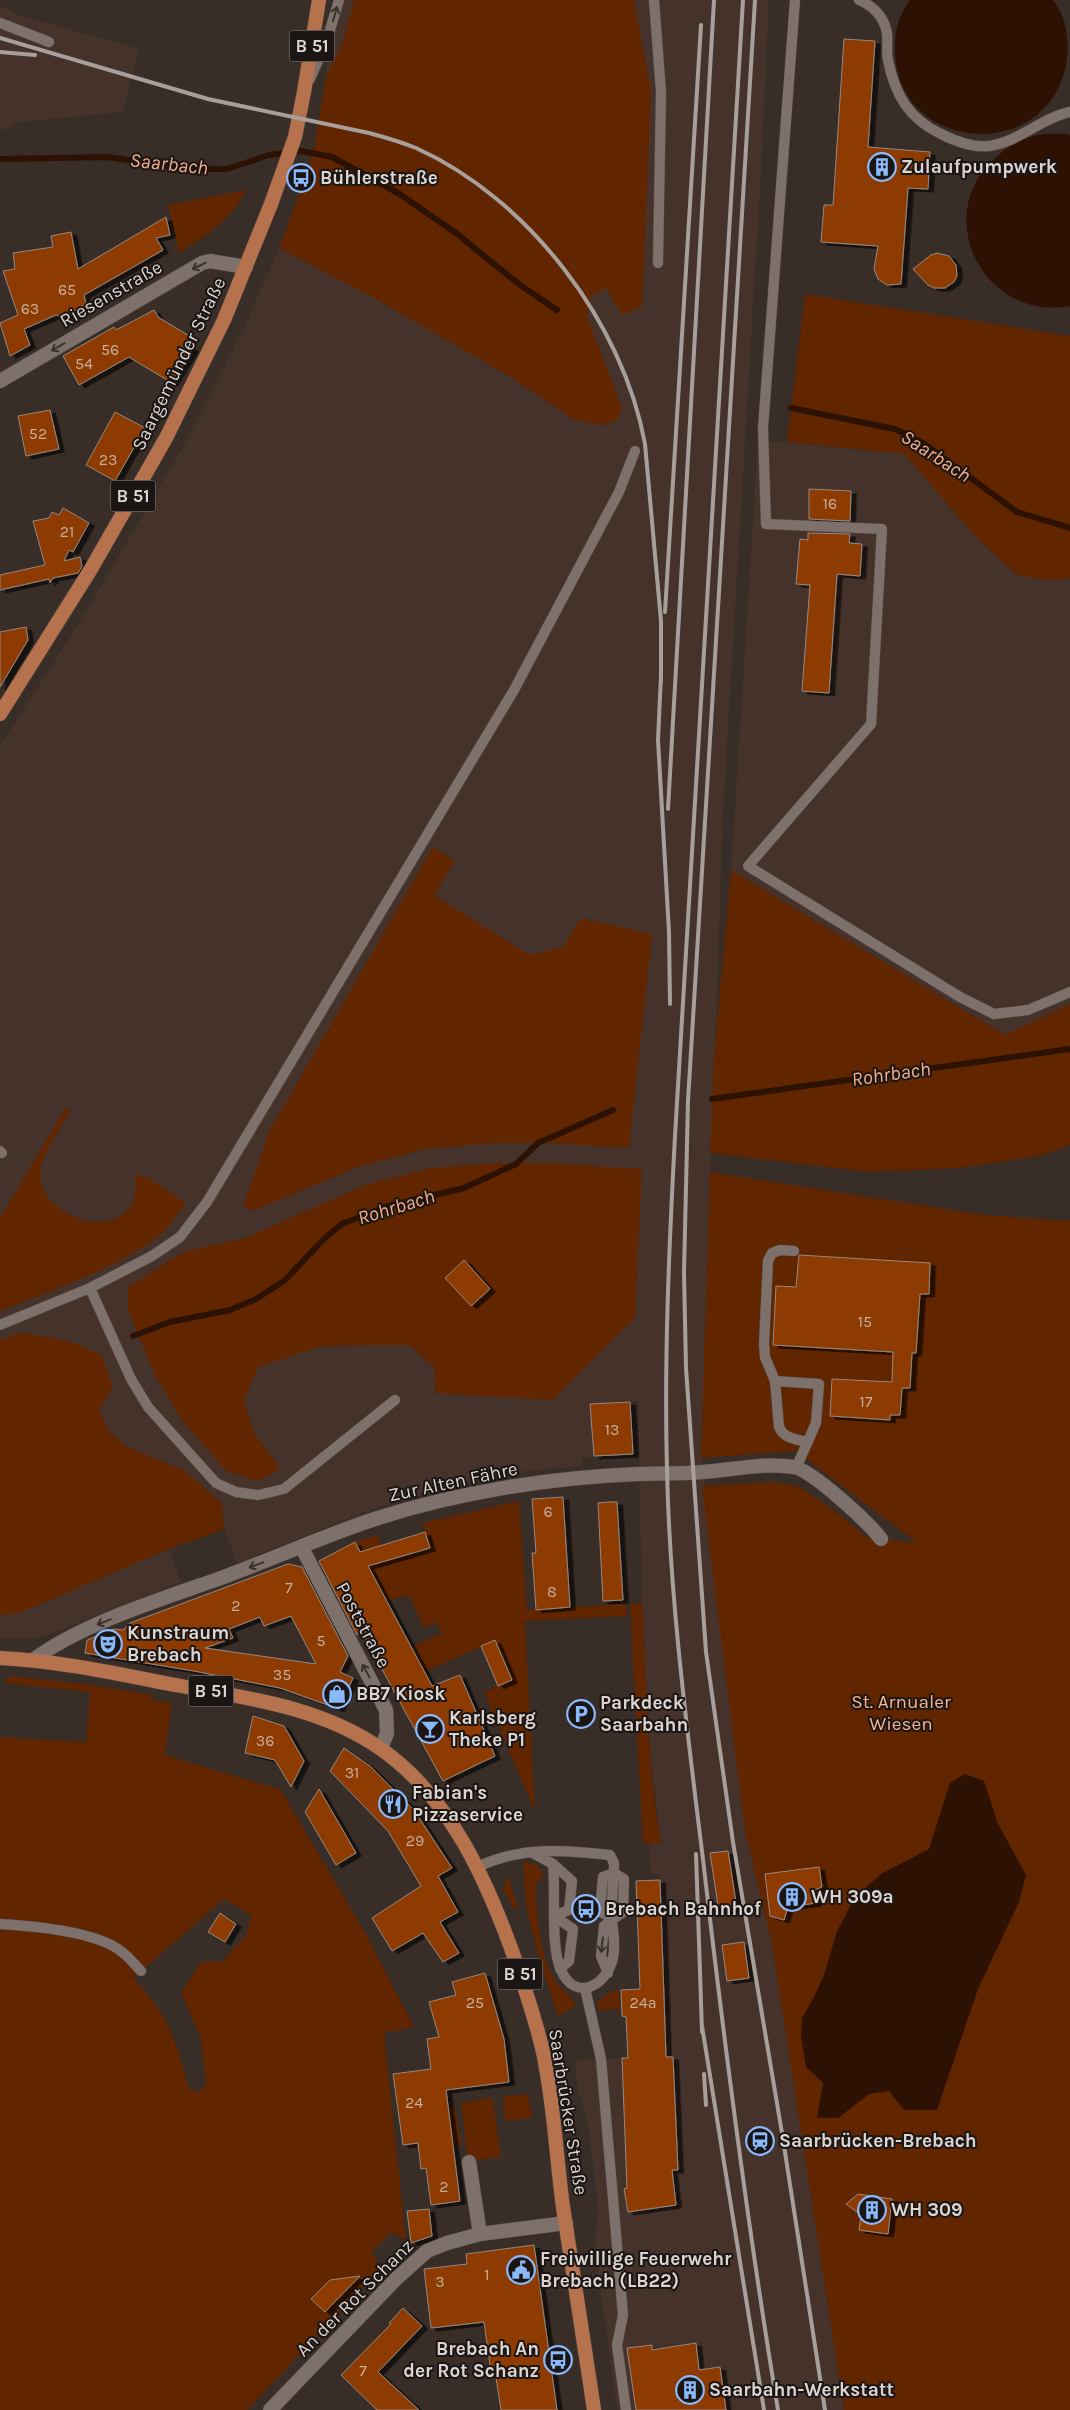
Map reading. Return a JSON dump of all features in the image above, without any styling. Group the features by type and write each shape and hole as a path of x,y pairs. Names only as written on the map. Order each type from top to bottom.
{"main road":[{"name":"Saargemünder Straße","path":"0,714 91,569 166,438 202,369 246,267 285,166 294,137 304,92 318,0"},
{"name":"Saarbrücker Straße","path":"0,1658 33,1660 116,1673 282,1706 335,1724 381,1749 412,1776 438,1805 459,1834 477,1867 508,1941 531,2005 543,2053 594,2410"}],"street":[{"name":"Riesenstraße","path":"0,381 202,263 210,261 246,267"},
{"name":"Zur Alten Fähre","path":"33,1660 50,1648 80,1632 378,1518 488,1491 566,1480 638,1474 702,1472 777,1466 796,1468 809,1474 870,1525 881,1540"},
{"name":"Poststraße","path":"302,1548 386,1710 387,1732 381,1749"},
{"path":"469,2162 480,2234"},
{"name":"An der Rot Schanz","path":"270,2410 412,2264 427,2251 447,2243 480,2234 566,2223"}],"lane":[{"path":"304,92 327,40 339,0"},
{"path":"654,0 661,92 658,263"},
{"path":"795,0 763,428 766,524 882,529 871,724 748,866 960,997 994,1014 1028,1010 1070,992"},
{"path":"858,0 880,15 887,33 887,58 893,83 904,106 928,128 957,142 988,146 1014,138 1056,115 1070,112"},
{"path":"0,23 49,42"},
{"path":"0,1325 90,1288 152,1256 180,1237 207,1202 514,690 619,492 635,451"},
{"path":"794,1250 780,1250 772,1253 768,1261 764,1344 765,1357 775,1382 779,1427 782,1433 790,1438 808,1442"},
{"path":"90,1288 131,1379 148,1407 216,1483 236,1492 258,1495 284,1489 395,1400"},
{"path":"775,1382 819,1384 816,1423 796,1468"},
{"path":"477,1867 503,1856 530,1852 610,1856 614,1863 612,1919 604,1926 600,1956 608,1973 603,1981 585,1988 575,1985 567,1979 560,1969 554,1916 553,1864"},
{"path":"530,1852 553,1864 572,1881 569,1910 554,1916"},
{"path":"554,1916 573,1929 569,1961 560,1969"},
{"path":"0,1924 35,1926 100,1939 122,1951 141,1971"},
{"path":"585,1988 603,2073 623,2315 617,2345 626,2410"}],"shaded area":[{"path":"334,0 769,0 761,171 723,813 701,1458 745,1831 772,1944 845,2410 617,2410 595,2250 598,2204 588,2124 578,2089 574,2060 628,2058 626,2017 622,2016 621,1990 665,1988 660,1874 651,1874 650,1844 661,1843 650,1749 642,1603 638,1401 591,1404 594,1457 583,1458 582,1466 515,1472 485,1478 375,1508 237,1563 224,1529 169,1549 181,1582 39,1638 0,1638 0,746 82,618 183,447 246,323 279,248 305,179 315,143 326,77"},
{"path":"910,0 1053,0 1062,14 1068,48 1066,65 1053,97 1031,119 1004,131 974,134 945,127 920,111 902,86 895,53 898,25 902,12"},
{"path":"0,5 18,15 140,49 122,112 20,122 0,131"},
{"path":"1046,134 1070,135 1070,306 1040,307 1013,298 992,282 976,260 968,235 967,208 976,182 995,158 1004,151 1028,137"},
{"path":"758,440 904,454 976,537 1017,575 1070,571 1070,1052 1005,1035 731,870"},
{"path":"965,1774 984,1781 998,1824 1026,1875 1019,1902 978,1989 937,2110 904,2110 889,2091 869,2094 838,2118 817,2118 823,2083 806,2067 801,2036 802,2018 824,1975 837,1931 856,1896 881,1874 929,1849 950,1783"}],"green space":[{"path":"354,0 634,0 651,91 642,306 622,315 606,288 590,297 587,316 622,408 617,421 602,425 575,420 512,378 379,301 279,248 305,179 315,143 326,77 343,41"},
{"path":"246,190 241,200 226,218 179,253 168,205"},
{"path":"805,294 1070,336 1070,578 1049,580 1017,575 976,537 904,454 787,442"},
{"path":"433,847 454,860 435,896 530,955 563,947 581,918 652,934 629,1148 549,1143 497,1143 425,1149 358,1167 253,1211 243,1206 270,1130"},
{"path":"731,870 1005,1035 1070,1004 1070,1145 1040,1156 960,1168 868,1172 710,1153 714,1057"},
{"path":"66,1107 70,1111 41,1166 41,1183 48,1197 60,1209 75,1217 92,1222 109,1221 123,1215 134,1199 136,1175 149,1178 186,1203 165,1230 150,1243 131,1255 87,1276 0,1311 0,1218"},
{"path":"497,1163 550,1163 642,1169 635,1318 553,1400 435,1393 434,1367 409,1345 323,1346 258,1367 244,1401 254,1432 280,1469 258,1481 226,1471 181,1419 155,1375 128,1310 128,1287 183,1252 245,1238 365,1185 431,1168"},
{"name":"St. Arnualer Wiesen","path":"710,1172 984,1215 1070,1221 1070,2410 844,2410 772,1944 745,1831 702,1486 773,1482 798,1486 835,1511 866,1537 917,1543 796,1451 701,1458"},
{"path":"19,1333 62,1340 102,1355 113,1388 99,1409 108,1430 124,1445 185,1471 222,1503 224,1529 169,1549 20,1613 0,1615 0,1340"},
{"path":"519,1501 527,1610 626,1604 627,1616 525,1621 535,1812 484,1692 512,1680 495,1641 425,1671 413,1646 442,1633 436,1622 424,1628 409,1595 388,1600 355,1542 378,1535 385,1560 430,1548 423,1523"},
{"path":"642,1603 650,1753 661,1843 643,1844 630,1604"},
{"path":"10,1676 92,1685 152,1695 152,1700 172,1703 165,1755 281,1790 367,1936 414,2027 384,2033 406,2240 391,2232 372,2252 381,2269 247,2410 0,2410 0,1737 86,1742 90,1692 4,1683","holes":["224,1899 251,1915 246,1935 223,1961 201,1962 181,1993 201,2038 206,2085 197,2092 189,2088 180,2055 170,2029 155,2005 133,1978"]},
{"path":"527,1862 537,1865 542,1873 542,1878 536,1884 536,1894 538,1920 545,1959 554,1979 575,2003 574,2007 558,2016 539,1958 526,1906 523,1863"},
{"path":"508,1876 518,1908 514,1909 503,1889"},
{"path":"615,1990 619,1990 620,2009 598,2010 598,2001"},
{"path":"528,2094 532,2118 505,2121 503,2097"},
{"path":"489,2098 493,2100 501,2157 471,2161 467,2155 461,2103"},
{"path":"448,2104 455,2106 461,2143 459,2146 453,2147"}],"building":[{"path":"844,39 875,41 868,147 930,152 928,189 908,188 901,284 887,285 878,279 874,269 878,246 821,242 824,205 833,205"},
{"path":"166,217 170,235 156,238 163,250 84,295 86,304 63,318 56,315 24,329 30,345 10,356 0,323 18,315 3,271 15,269 13,253 53,247 51,236 71,232 78,269"},
{"path":"937,253 949,256 956,265 957,276 954,282 945,288 934,288 928,285 913,269 931,255"},
{"path":"154,310 158,317 191,337 186,345 193,349 172,383 129,357 79,385 63,356 114,327 116,330"},
{"path":"50,410 59,449 26,456 18,416"},
{"path":"115,412 145,428 115,481 86,465"},
{"path":"809,489 851,491 850,521 809,519"},
{"path":"63,508 89,523 73,552 69,550 64,561 80,557 82,566 78,573 53,578 50,583 49,579 0,590 0,575 45,565 33,521 49,518 52,512 59,515"},
{"path":"808,533 850,534 849,543 862,544 860,576 837,574 829,693 802,691 810,585 796,584 800,539 808,540"},
{"path":"26,627 28,640 0,687 0,632"},
{"path":"799,1255 930,1263 929,1294 920,1294 916,1353 912,1353 910,1388 902,1388 900,1415 890,1415 890,1420 830,1416 832,1379 892,1382 893,1352 773,1345 776,1286 796,1287"},
{"path":"464,1260 490,1289 471,1306 445,1278"},
{"path":"630,1402 633,1454 594,1456 590,1404"},
{"path":"563,1497 570,1607 536,1610 532,1553 536,1553 532,1499"},
{"path":"617,1502 623,1600 603,1601 598,1503"},
{"path":"425,1532 430,1548 368,1566 432,1686 460,1675 495,1756 443,1781 360,1629 357,1635 319,1561 355,1542 360,1552"},
{"path":"288,1564 302,1567 348,1656 340,1672 353,1678 339,1709 280,1688 194,1671 85,1653 87,1640 114,1629 123,1630 130,1623","holes":["291,1616 316,1664 205,1648 233,1638 229,1629 260,1617 264,1626"]},
{"path":"495,1640 512,1680 498,1686 481,1646"},
{"path":"253,1716 284,1726 304,1761 291,1787 275,1760 245,1753"},
{"path":"344,1748 371,1767 414,1810 452,1868 438,1876 458,1912 440,1922 459,1953 443,1962 423,1933 392,1951 372,1918 421,1886 388,1831 330,1771"},
{"path":"319,1789 356,1853 336,1865 305,1812"},
{"path":"728,1851 737,1909 719,1912 710,1853"},
{"name":"WH 309a","path":"819,1867 822,1887 815,1890 816,1903 788,1907 784,1920 770,1916 765,1874"},
{"path":"660,1880 666,2057 673,2057 678,2170 672,2170 676,2205 628,2212 624,2189 627,2188 622,2058 628,2058 626,2017 622,2016 621,1990 640,1989 636,1881"},
{"path":"220,1913 236,1924 225,1942 208,1932"},
{"path":"744,1942 749,1978 727,1981 722,1945"},
{"path":"485,1973 504,2039 509,2082 446,2090 460,2201 431,2205 426,2168 421,2169 418,2143 403,2145 393,2074 431,2069 427,2039 439,2037 429,2002 456,1995 452,1982"},
{"name":"WH 309","path":"858,2194 892,2199 888,2234 859,2230 861,2215 846,2204"},
{"path":"429,2209 432,2236 411,2243 407,2211"},
{"path":"534,2245 557,2410 501,2410 495,2371 491,2372 484,2322 431,2328 424,2269 467,2264 466,2254"},
{"path":"360,2276 325,2312 311,2299 330,2280"},
{"path":"403,2308 422,2326 378,2372 419,2410 377,2410 341,2375 391,2324 389,2323"},
{"name":"Saarbahn-Werkstatt","path":"696,2343 699,2370 720,2367 726,2410 636,2410 627,2348 652,2345 652,2350"}],"waterway":[{"name":"Saarbach","path":"0,159 108,157 189,169 227,169 269,155 301,151 332,157 398,193 456,233 520,285 557,310"},
{"name":"Saarbach","path":"791,408 895,429 923,443 1017,512 1070,528"},
{"name":"Rohrbach","path":"712,1099 1070,1049"},
{"name":"Rohrbach","path":"133,1336 170,1322 230,1310 256,1299 284,1281 324,1239 342,1224 388,1206 464,1188 516,1164 538,1143 613,1110"}],"railway":[{"path":"668,809 714,0"},
{"path":"743,0 675,1136 668,1304 666,1429 672,1570 686,1719 720,2004 757,2275 778,2410"},
{"path":"755,0 688,1101 684,1273 686,1368 706,1652 733,1842 782,2133 825,2410"},
{"path":"665,612 701,25"},
{"path":"0,38 208,99 369,133 416,148 457,170 496,199 532,232 565,270 593,311 616,354 633,399 645,444 661,621 661,682"},
{"path":"0,52 35,55"},
{"path":"661,675 658,740 669,932 670,1004"},
{"path":"696,1854 702,2032"},
{"path":"702,2026 764,2410"},
{"path":"704,2074 706,2105"}],"place":[{"name":"Zulaufpumpwerk","path":"882,167"},
{"name":"Bühlerstraße","path":"301,178"},
{"name":"Kunstraum Brebach","path":"108,1644"},
{"name":"BB7 Kiosk","path":"337,1694"},
{"name":"Parkdeck Saarbahn","path":"581,1714"},
{"name":"Karlsberg Theke P1","path":"430,1729"},
{"name":"Fabian's Pizzaservice","path":"393,1804"},
{"name":"WH 309a","path":"792,1897"},
{"name":"Brebach Bahnhof","path":"586,1909"},
{"name":"Saarbrücken-Brebach","path":"760,2141"},
{"name":"WH 309","path":"872,2210"},
{"name":"Freiwillige Feuerwehr Brebach (LB22)","path":"521,2270"},
{"name":"Brebach An der Rot Schanz","path":"558,2360"},
{"name":"Saarbahn-Werkstatt","path":"690,2390"}]}
